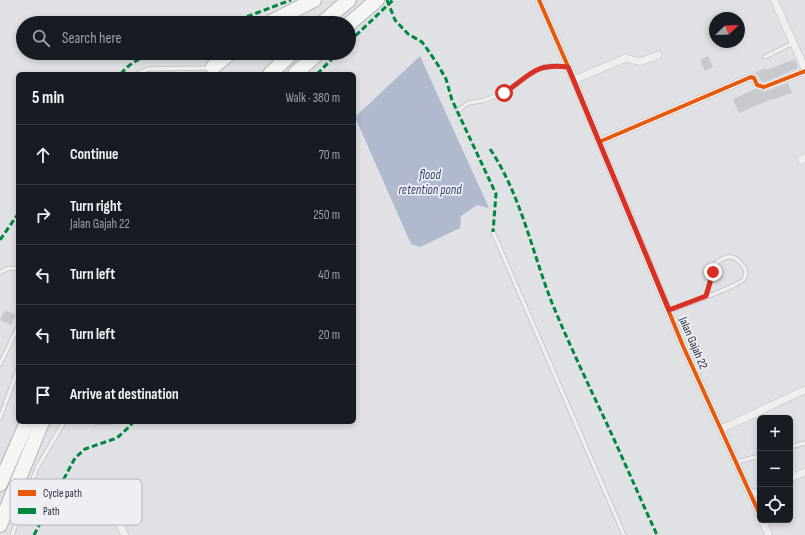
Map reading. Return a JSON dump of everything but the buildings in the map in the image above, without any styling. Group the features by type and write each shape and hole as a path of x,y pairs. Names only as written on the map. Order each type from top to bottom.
{"highway":[{"path":"283,16 314,0"},
{"path":"330,16 349,0"},
{"path":"356,18 377,0"},
{"path":"210,71 222,60"},
{"path":"272,72 285,60"},
{"path":"297,72 310,60"},
{"path":"0,484 26,424"},
{"path":"19,479 41,424"},
{"path":"0,525 10,500"}],"street":[{"name":"Jalan Gajah 22","path":"539,0 574,80 669,310 682,346 757,508"},
{"path":"599,142 750,77 754,78 757,85 764,87 805,70 774,0"},
{"path":"574,80 626,58 640,62 658,55"},
{"path":"721,429 805,390"},
{"path":"793,477 805,472"},
{"path":"751,494 757,492"},
{"path":"763,523 769,535"},
{"path":"120,525 125,535"}],"lane":[{"path":"765,57 795,48"},
{"path":"304,72 315,60"},
{"path":"458,111 468,103 482,101 504,93 543,67 566,62"},
{"path":"141,72 148,69 210,71"},
{"path":"493,232 624,535"},
{"path":"669,310 728,288 744,279 746,273 738,260 731,257 725,258 719,260 715,264 706,296"},
{"path":"0,273 13,267 16,268"},
{"path":"0,364 16,331"},
{"path":"0,418 16,374"},
{"path":"33,479 37,468 63,424"},
{"path":"793,446 805,443"},
{"path":"736,462 757,457"},
{"path":"12,535 16,525"}],"water":[{"name":"flood retention pond","path":"420,56 489,208 477,205 461,216 460,228 420,247 411,244 356,119 356,116"}],"marked path":[{"path":"249,16 291,0"},
{"path":"387,0 395,20 408,34 422,42 446,79 452,100 496,194 493,232"},
{"path":"356,35 393,0"},
{"path":"123,72 138,60"},
{"path":"319,72 331,60"},
{"path":"490,149 501,167 518,204 558,318 657,535"},
{"path":"0,240 16,217"},
{"path":"64,479 75,458 85,449 117,438 132,424"},
{"path":"34,535 39,525"}],"cycle path":[{"path":"539,0 574,80 683,346 757,508"},
{"path":"599,142 751,77 754,78 757,85 764,87 805,71"}],"route":[{"path":"504,93 525,77 543,67 568,67 669,310 706,296 713,272"}]}
